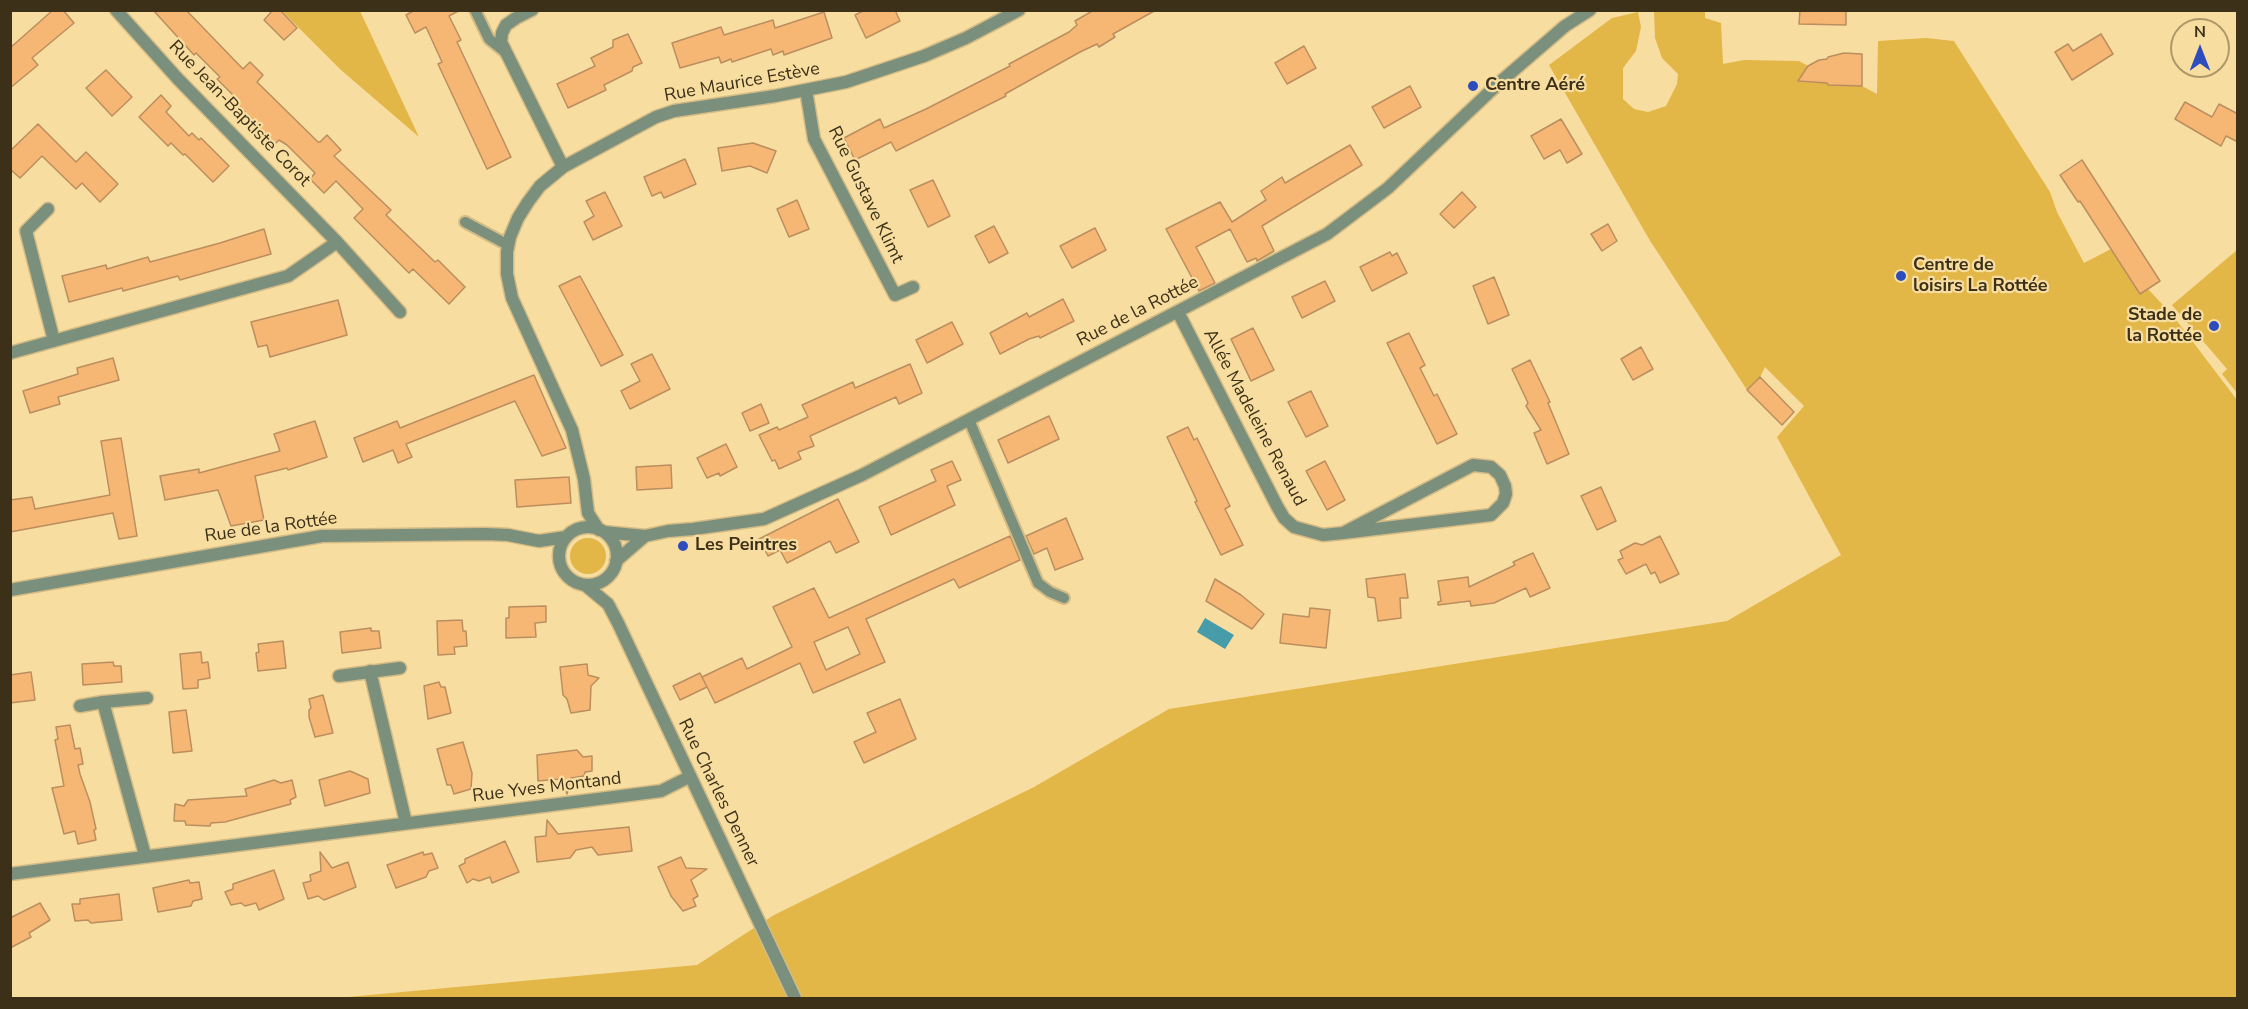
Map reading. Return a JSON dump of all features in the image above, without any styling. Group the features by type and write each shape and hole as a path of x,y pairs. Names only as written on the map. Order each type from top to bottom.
{"street":[{"name":"Rue Jean-Baptiste Corot","path":"116,10 178,79 337,242 400,312"},
{"path":"532,10 506,26 501,42 563,167"},
{"name":"Rue Maurice Estève","path":"601,531 588,513 584,479 572,430 512,298 507,274 508,245 518,218 540,186 563,167 656,117 674,111 846,82 924,56 966,38 1019,10"},
{"name":"Rue de la Rottée","path":"601,531 645,536 764,519 862,475 1328,234 1388,188 1499,83 1565,26 1590,10"},
{"name":"Rue Gustave Klimt","path":"806,90 814,139 895,295 913,287"},
{"path":"48,209 26,231 54,341"},
{"path":"10,353 288,276 337,242"},
{"name":"Allée Madeleine Renaud","path":"1178,312 1284,518 1294,527 1307,532 1323,534 1343,533 1491,515 1503,503 1506,494 1505,486 1500,475 1491,467 1473,465 1343,533"},
{"path":"570,534 591,528 601,531 614,545 616,561 610,575 594,585 585,585 576,583 562,570 559,560 561,544 588,513"},
{"name":"Rue de la Rottée","path":"10,590 322,536 508,534 539,541 570,534"},
{"name":"Rue de la Rottée","path":"616,561 645,536"},
{"path":"539,541 559,560"},
{"name":"Rue Charles Denner","path":"608,604 610,575"},
{"name":"Rue Charles Denner","path":"585,585 608,604 795,999"},
{"path":"339,676 400,668"},
{"path":"369,671 406,824"},
{"path":"80,706 147,698"},
{"path":"103,702 145,855"},
{"name":"Rue Yves Montand","path":"10,874 661,791 689,777"}],"lane":[{"path":"475,10 489,39 504,51"},
{"path":"465,222 508,245"},
{"path":"969,420 1038,582 1050,592 1064,598"}],"shaded area":[{"path":"282,11 360,11 419,137 341,70"},
{"path":"1654,11 1705,11 1705,18 1721,23 1723,64 1744,60 1799,61 1808,66 1804,72 1803,82 1862,86 1877,94 1878,41 1926,38 1954,41 2050,192 2057,212 2084,263 2111,249 2174,317 2237,400 2237,998 337,998 697,965 774,915 1034,787 1169,709 1727,621 1841,555 1777,437 1804,406 1765,367 1760,377 1747,390 1649,239 1549,65 1612,18 1638,12 1641,27 1636,51 1623,68 1623,99 1634,109 1648,112 1666,106 1677,84 1678,74 1662,58 1655,38"},
{"name":"Stade de la Rottée","path":"2237,250 2237,393 2222,374 2227,369 2172,305"},
{"path":"588,538 601,543 606,556 601,569 588,574 575,569 570,556 575,543"}],"water":[{"path":"1205,618 1234,635 1225,649 1197,632"}],"building":[{"path":"53,10 63,10 74,23 32,58 38,65 10,88 10,48"},
{"path":"153,10 186,10 243,69 250,62 263,75 257,82 318,142 327,135 341,150 334,156 391,210 386,215 465,287 449,304 413,269 409,273 354,218 363,209 336,181 324,193 310,179 315,173 287,145 279,140 275,144 254,123 235,102 238,100 217,79 220,77 196,53 194,55"},
{"path":"273,10 280,10 297,28 284,40 264,20"},
{"path":"415,10 460,10 449,16 461,40 457,42 511,157 487,169 438,64 442,62 426,27 415,33 406,15"},
{"path":"865,10 895,10 900,21 866,38 855,15"},
{"path":"1094,10 1156,10 1113,34 1115,37 1099,47 1097,44 1080,52 1005,94 1006,96 896,151 891,142 855,160 844,138 880,119 884,128 1010,66 1009,64 1069,32 1077,25 1075,21"},
{"path":"1800,10 1846,10 1846,25 1799,24"},
{"path":"824,12 832,38 784,55 783,51 773,55 771,49 732,62 731,59 721,63 719,57 680,68 672,43 721,27 724,35 773,20 775,28"},
{"path":"628,34 642,63 633,67 632,71 604,85 606,90 568,108 557,84 595,66 591,58 613,47 613,40"},
{"path":"2101,34 2113,54 2072,80 2055,52 2068,44 2073,51"},
{"path":"1304,46 1316,68 1287,84 1275,63"},
{"path":"1844,53 1862,54 1862,86 1798,81 1808,66 1819,60"},
{"path":"106,70 132,97 112,116 86,88"},
{"path":"1410,86 1421,107 1384,128 1372,107"},
{"path":"161,95 171,106 166,112 189,136 192,133 199,140 201,138 229,166 213,182 185,154 183,155 171,143 168,146 139,117"},
{"path":"2185,102 2212,117 2219,104 2238,114 2238,142 2226,136 2221,146 2175,119"},
{"path":"1561,119 1582,154 1567,163 1560,150 1544,159 1531,136"},
{"path":"38,124 76,162 86,152 118,184 100,202 82,183 76,189 42,156 20,178 10,169 10,151"},
{"path":"753,143 776,151 767,173 750,166 722,171 718,148"},
{"path":"1350,145 1362,165 1262,226 1274,251 1257,261 1256,258 1247,262 1230,229 1196,247 1215,283 1199,291 1166,229 1220,202 1232,222 1266,200 1261,191 1282,177 1285,183"},
{"path":"685,159 696,184 664,198 661,192 652,196 644,177"},
{"path":"2082,160 2160,281 2140,294 2080,201 2078,202 2060,175"},
{"path":"933,180 950,216 928,227 910,190"},
{"path":"605,192 622,226 593,240 584,222 594,216 586,201"},
{"path":"1462,192 1476,207 1454,228 1440,214"},
{"path":"797,200 809,229 789,237 777,209"},
{"path":"1608,224 1617,241 1602,251 1591,234"},
{"path":"994,226 1008,253 989,263 975,236"},
{"path":"1095,228 1106,250 1072,268 1060,246"},
{"path":"264,229 271,254 180,280 178,276 123,291 122,288 69,302 62,276 106,265 107,269 148,257 150,262"},
{"path":"1390,252 1392,256 1397,253 1407,273 1372,291 1360,267"},
{"path":"580,276 623,355 601,366 559,286"},
{"path":"1494,277 1509,315 1488,324 1473,286"},
{"path":"1325,281 1335,301 1302,318 1292,297"},
{"path":"1063,299 1074,321 1040,338 1039,336 1029,339 1000,354 990,333 1027,313 1029,317"},
{"path":"338,300 347,335 270,357 267,345 258,347 251,322"},
{"path":"952,322 963,344 927,363 916,340"},
{"path":"1253,328 1274,370 1251,381 1231,339"},
{"path":"1409,333 1425,365 1420,368 1434,396 1437,394 1457,434 1437,444 1387,343"},
{"path":"1641,347 1653,369 1633,380 1621,359"},
{"path":"652,354 670,389 630,409 621,391 640,381 631,364"},
{"path":"113,358 119,380 58,397 60,404 30,413 23,391 78,374 77,368"},
{"path":"1530,360 1550,402 1548,403 1569,454 1547,464 1534,433 1541,430 1526,406 1528,403 1512,369"},
{"path":"910,364 922,393 899,404 896,397 810,436 814,446 798,452 801,459 779,469 775,460 772,461 759,435 777,427 779,430 808,417 802,405 853,382 855,388"},
{"path":"534,375 566,448 542,456 515,401 406,444 412,457 398,463 393,450 363,462 354,438 397,421 400,428"},
{"path":"1760,377 1794,412 1782,425 1747,390"},
{"path":"1311,391 1328,426 1306,437 1288,402"},
{"path":"761,404 769,423 750,431 742,413"},
{"path":"1049,416 1059,439 1008,463 998,440"},
{"path":"315,421 327,457 288,470 287,468 255,476 264,520 231,526 218,490 165,500 160,476 199,469 199,473 280,451 274,434"},
{"path":"1188,427 1194,440 1197,438 1230,506 1225,509 1243,545 1221,555 1167,437"},
{"path":"121,438 137,536 119,539 113,513 10,532 10,500 32,497 35,509 110,495 101,441"},
{"path":"726,444 737,467 720,476 719,473 707,478 697,458"},
{"path":"952,461 961,480 947,486 955,505 891,535 879,507 936,481 931,470"},
{"path":"1325,461 1345,500 1327,510 1306,471"},
{"path":"671,465 672,488 637,490 636,467"},
{"path":"569,477 571,503 517,507 515,480"},
{"path":"1601,487 1616,521 1597,530 1581,496"},
{"path":"838,499 859,542 836,553 830,541 787,563 780,550 768,556 759,539"},
{"path":"1066,518 1083,559 1055,570 1047,548 1034,554 1026,536"},
{"path":"1010,536 1020,560 959,588 954,579 866,619 885,662 813,693 800,663 715,703 702,677 742,658 747,669 792,647 773,607 814,588 829,618","holes":["848,627 860,654 826,670 814,642"]},
{"path":"1660,536 1679,574 1660,583 1655,572 1651,574 1646,564 1626,574 1618,560 1623,558 1620,551 1635,543 1642,545"},
{"path":"1533,553 1550,588 1530,597 1526,588 1494,603 1471,606 1470,601 1438,605 1441,601 1438,581 1468,577 1469,587 1515,565 1513,562"},
{"path":"1405,574 1408,598 1400,598 1401,618 1378,621 1375,598 1368,597 1366,579"},
{"path":"1215,579 1241,595 1264,614 1252,629 1206,601"},
{"path":"546,606 546,622 535,623 536,637 506,638 506,618 509,618 509,607"},
{"path":"1310,608 1330,610 1326,648 1280,643 1283,614 1309,617"},
{"path":"462,620 463,631 466,631 467,646 454,647 455,654 438,655 437,621"},
{"path":"371,628 371,631 379,631 381,648 342,653 340,632"},
{"path":"283,641 286,668 258,671 256,653 259,652 258,644"},
{"path":"201,652 202,663 208,662 210,678 198,680 198,688 183,689 180,654"},
{"path":"113,662 114,666 121,666 122,682 83,685 82,664"},
{"path":"587,664 588,675 599,678 591,686 590,710 571,713 567,699 563,695 560,667"},
{"path":"31,672 35,700 10,703 10,675"},
{"path":"700,673 707,687 680,700 673,686"},
{"path":"439,682 441,687 445,687 451,713 428,719 424,686"},
{"path":"323,695 333,733 315,737 309,717 311,708 309,699"},
{"path":"900,699 916,739 864,763 854,742 876,732 867,713"},
{"path":"186,710 192,751 173,753 169,712"},
{"path":"70,725 75,749 80,748 83,764 78,765 96,829 94,830 96,840 78,844 75,831 64,834 52,788 64,786 55,740 58,739 56,727"},
{"path":"463,742 472,773 471,789 454,794 451,785 447,785 437,749"},
{"path":"577,750 583,757 592,756 592,771 585,772 584,776 571,778 567,794 560,779 538,781 537,755"},
{"path":"350,771 368,779 370,793 325,806 319,780"},
{"path":"274,780 281,783 292,780 296,797 290,800 291,804 225,822 211,823 210,826 186,825 185,821 174,821 175,804 184,806 188,800 247,796 245,789"},
{"path":"547,820 558,834 629,827 632,851 598,855 592,847 576,850 570,858 537,862 535,837 546,836"},
{"path":"505,841 519,872 492,883 490,877 479,881 473,879 467,883 459,866 465,863 465,859"},
{"path":"320,852 332,868 348,862 356,887 324,900 318,896 308,899 303,883 311,881 310,875 321,871"},
{"path":"423,852 424,855 432,853 438,868 429,871 426,877 396,888 387,865"},
{"path":"681,857 686,868 707,869 691,880 698,896 693,899 696,906 683,911 671,896 658,867"},
{"path":"274,870 284,899 259,910 256,903 245,906 241,903 231,905 225,892 233,889 233,884"},
{"path":"189,880 190,883 199,882 202,899 193,901 191,906 158,912 153,888"},
{"path":"119,894 122,920 91,923 88,920 75,921 72,904 80,904 80,899"},
{"path":"40,903 50,920 29,933 31,937 10,948 10,918"}],"place":[{"name":"Centre Aéré","path":"1473,86"},
{"name":"Centre de loisirs La Rottée","path":"1901,276"},
{"name":"Stade de la Rottée","path":"2214,326"},
{"name":"Les Peintres","path":"683,546"}]}
